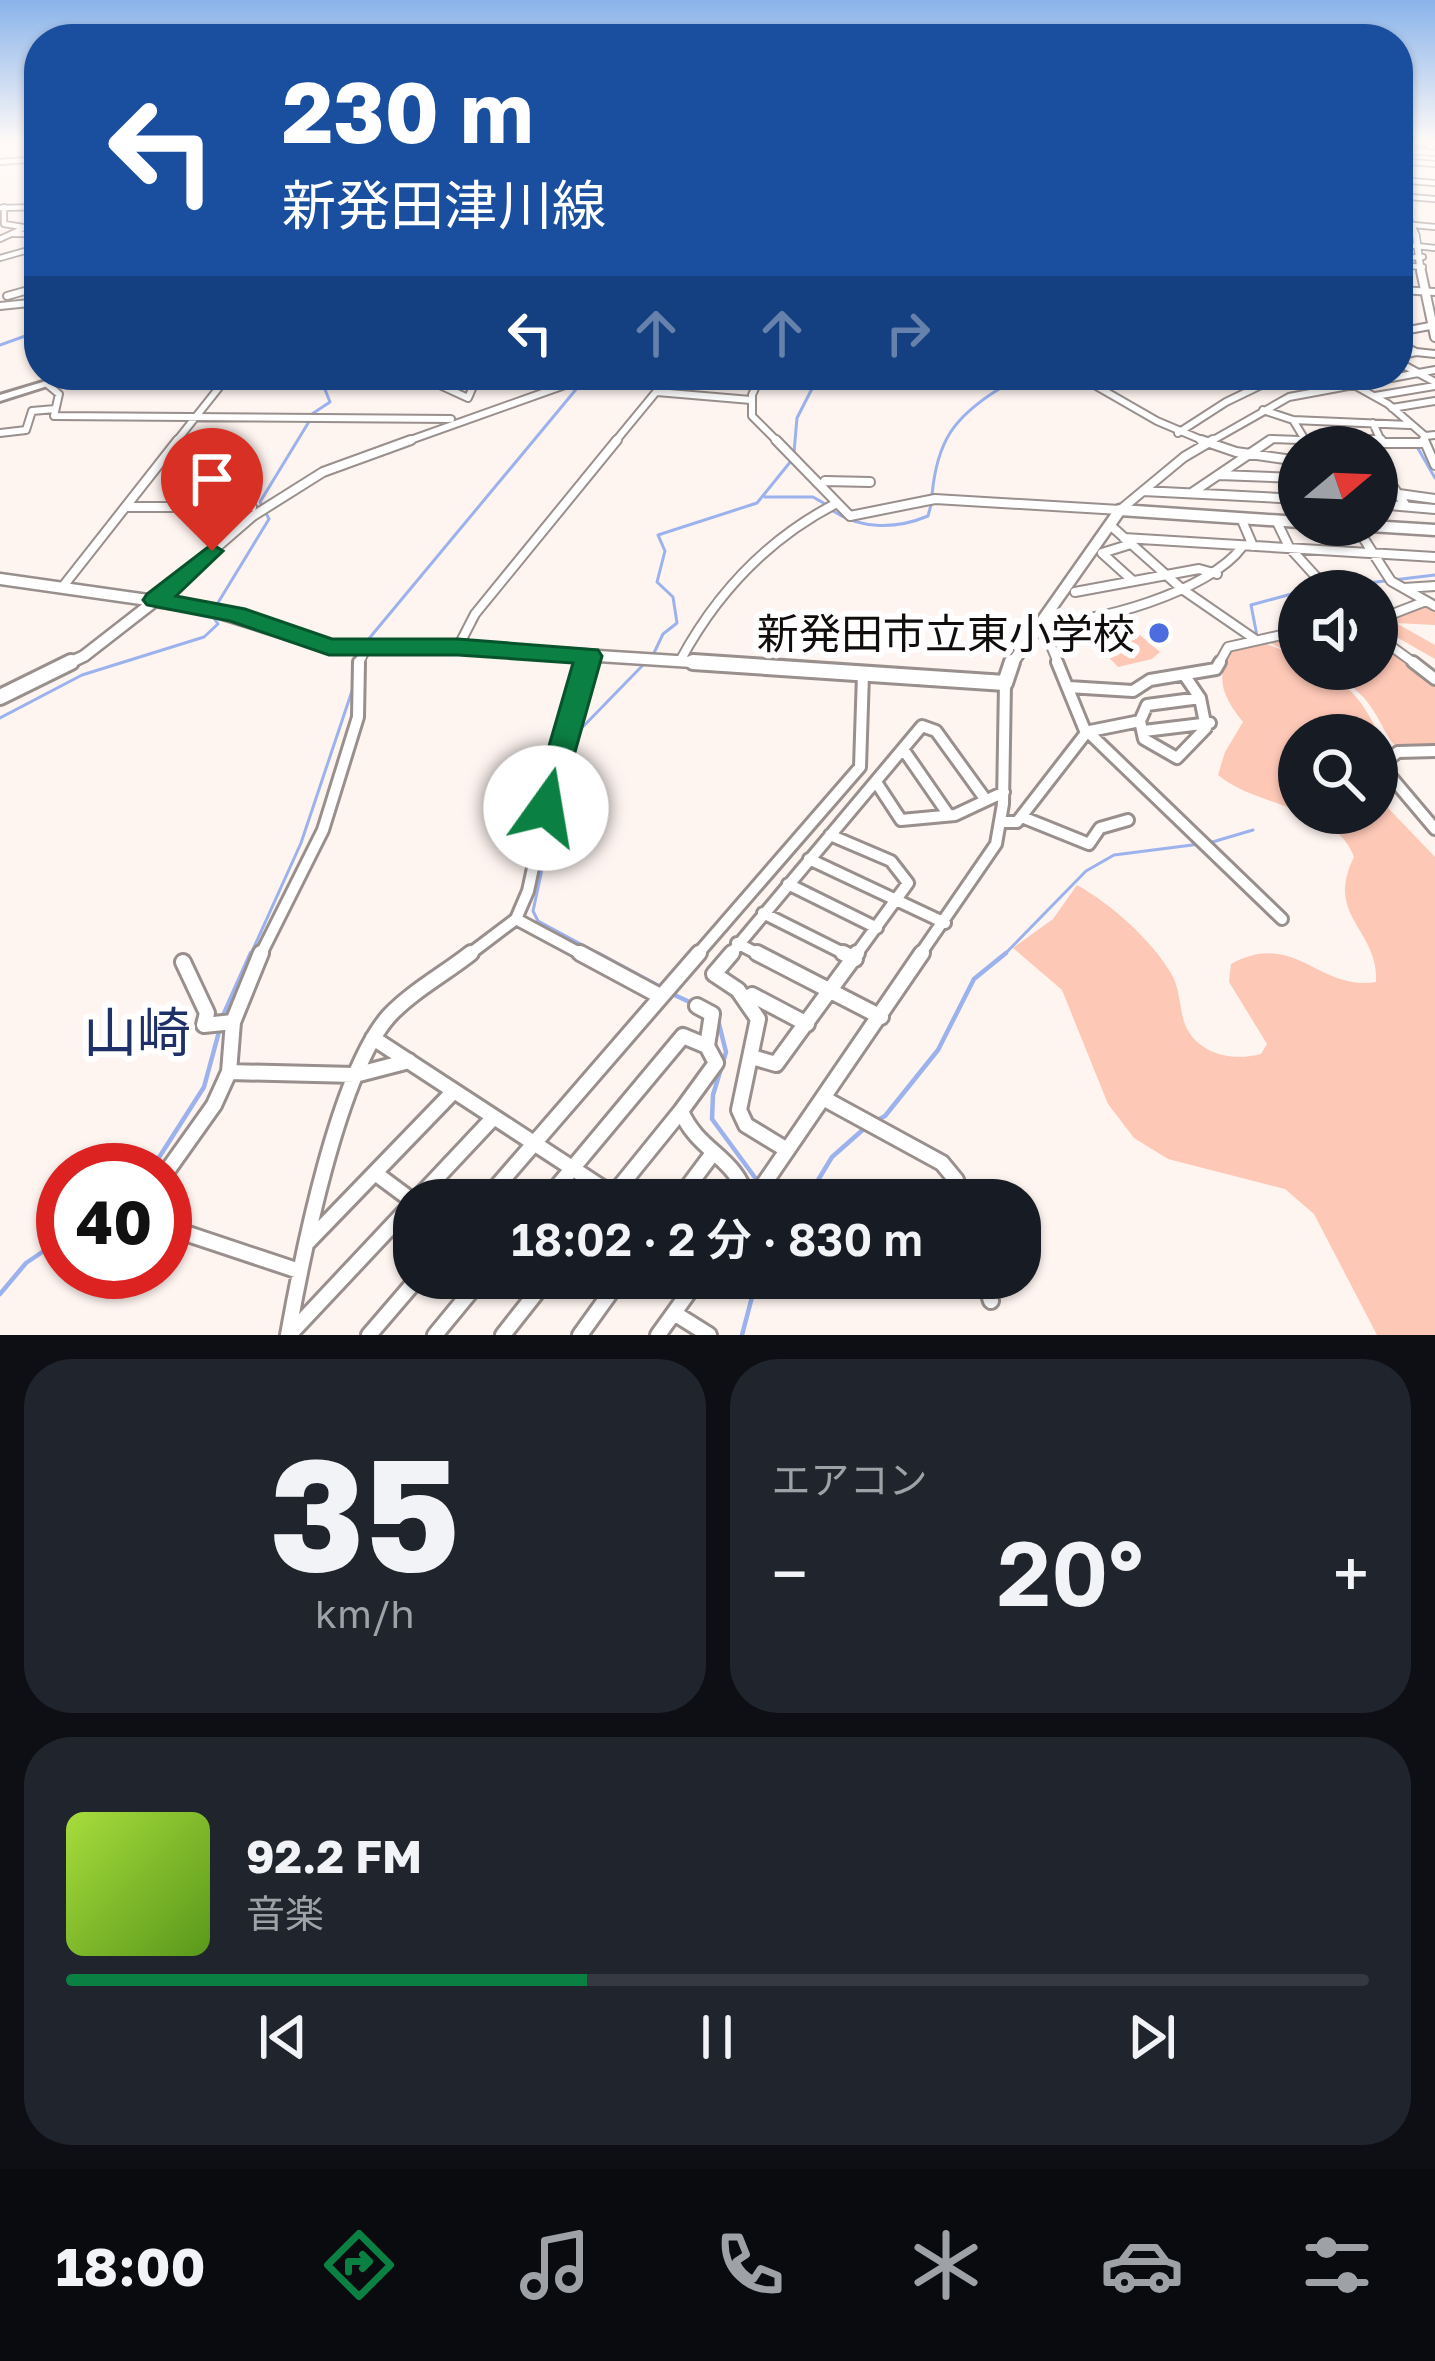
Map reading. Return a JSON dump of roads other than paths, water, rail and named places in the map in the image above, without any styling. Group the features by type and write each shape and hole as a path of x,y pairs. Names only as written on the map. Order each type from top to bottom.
{"main road":[{"path":"1413,226 1421,246 1424,297 1435,337"},
{"path":"0,579 236,614 329,647 458,647 1005,683 1013,660 1071,588 1120,510 1276,520"},
{"path":"1398,528 1435,530"},
{"path":"0,697 84,656 156,600"}],"street":[{"path":"2,207 5,224 24,227"},
{"path":"0,239 24,227"},
{"path":"12,233 24,233"},
{"path":"1413,245 1435,248"},
{"path":"1413,262 1435,263"},
{"path":"7,296 24,291"},
{"path":"1413,294 1435,297"},
{"path":"1413,329 1430,326"},
{"path":"1413,350 1435,354"},
{"path":"1413,370 1435,384"},
{"path":"1413,374 1435,370"},
{"path":"54,390 59,394 54,416 451,418"},
{"path":"64,585 217,390"},
{"path":"156,600 253,516 311,478 550,390"},
{"path":"755,390 752,416 850,516 935,499 1120,510 1206,444 1263,410 1322,390"},
{"path":"1103,390 1178,434 1244,458 1278,460"},
{"path":"1178,434 1252,390"},
{"path":"1271,390 1289,398"},
{"path":"1363,390 1428,438 1435,465"},
{"path":"1373,396 1404,390"},
{"path":"458,647 475,614 657,392 751,400"},
{"path":"1392,408 1435,401"},
{"path":"0,434 26,430 32,411 55,409"},
{"path":"1263,410 1293,420 1409,425"},
{"path":"1293,420 1296,426"},
{"path":"1398,441 1428,438"},
{"path":"1193,493 1272,439 1278,440"},
{"path":"1219,475 1278,477"},
{"path":"821,483 839,476"},
{"path":"821,483 870,482"},
{"path":"1142,491 1278,498"},
{"path":"1398,494 1435,499"},
{"path":"1398,494 1406,506"},
{"path":"680,661 726,590 802,521 837,503"},
{"path":"1398,505 1435,509"},
{"path":"126,507 252,507"},
{"path":"1240,518 1247,546 1233,566 1182,589 1041,622 1088,730 1282,919"},
{"path":"1276,520 1289,547 1310,570"},
{"path":"1110,525 1182,589 1256,640"},
{"path":"1098,550 1128,541 1435,557"},
{"path":"1366,546 1391,581 1430,603"},
{"path":"1098,550 1133,581"},
{"path":"1071,588 1198,569 1217,574"},
{"path":"1403,588 1435,586"},
{"path":"1071,588 1095,613"},
{"path":"1398,613 1430,603"},
{"path":"1069,687 1132,691 1150,680 1216,668 1228,647 1278,635"},
{"path":"187,1143 214,1106 229,1072 233,1022 242,991 323,830 358,717 358,665 366,648"},
{"path":"1398,652 1435,679"},
{"path":"288,1335 304,1247 355,1075 389,1016 516,919 528,891 555,767 588,656"},
{"path":"502,1179 860,766 863,674"},
{"path":"1185,676 1201,698 1211,715 1210,723 1177,758 1144,739 1147,705 1201,698"},
{"path":"766,1179 985,862 1003,822 1000,709 1005,683"},
{"path":"1022,817 1088,730 1210,723"},
{"path":"807,1024 714,974 922,726 937,731 983,796"},
{"path":"903,749 948,814"},
{"path":"1435,751 1397,752 1382,764 1435,829"},
{"path":"876,782 901,820 948,814 974,807 983,796 1004,793"},
{"path":"1003,822 1022,817 1088,844 1100,828 1128,820"},
{"path":"752,1057 776,1064 908,883 891,861 830,835"},
{"path":"809,860 945,923"},
{"path":"788,884 877,928"},
{"path":"763,913 855,959"},
{"path":"516,919 660,996"},
{"path":"737,943 881,1017"},
{"path":"183,962 207,1013 204,1025 233,1022"},
{"path":"747,993 758,1009 739,1110 746,1125 788,1150"},
{"path":"629,1179 716,1063 707,1046 712,1013 697,1006"},
{"path":"563,1179 683,1036 707,1046"},
{"path":"373,1037 587,1179"},
{"path":"229,1072 355,1075 409,1061"},
{"path":"304,1247 454,1091"},
{"path":"823,1098 941,1163 955,1179"},
{"path":"681,1111 697,1140 743,1179"},
{"path":"436,1179 494,1117"},
{"path":"694,1179 713,1153"},
{"path":"375,1173 393,1186"},
{"path":"288,1335 393,1225"},
{"path":"192,1235 299,1271"},
{"path":"369,1335 400,1299"},
{"path":"435,1335 465,1299"},
{"path":"503,1335 531,1299"},
{"path":"580,1335 606,1299"},
{"path":"658,1335 684,1299"},
{"path":"674,1313 709,1335"}],"waterway":[{"path":"0,345 24,336"},
{"path":"312,414 330,402 325,390"},
{"path":"367,641 576,390"},
{"path":"794,452 797,418 811,390"},
{"path":"932,495 938,460 951,432 970,410 998,390"},
{"path":"216,606 269,519 260,502 310,420"},
{"path":"1416,445 1435,478"},
{"path":"653,655 663,634 677,623 673,597 657,582 665,551 658,535 757,503 791,461"},
{"path":"765,497 813,497 827,505"},
{"path":"833,511 856,522 892,525 928,516 932,501"},
{"path":"1398,579 1435,575"},
{"path":"1257,636 1251,605 1278,598"},
{"path":"0,718 82,675 204,637 218,624 211,614"},
{"path":"603,956 538,921 533,911 570,740 644,664"},
{"path":"250,956 301,843 353,688"},
{"path":"1209,843 1253,830"},
{"path":"1006,953 1086,871 1114,855 1200,844"},
{"path":"222,1018 251,953"},
{"path":"597,953 662,988"},
{"path":"874,1122 885,1116 938,1050 974,979 1006,953"},
{"path":"670,993 694,1004"},
{"path":"717,1016 726,1052 713,1095 712,1119 756,1179"},
{"path":"168,1143 204,1087 220,1028"},
{"path":"819,1179 832,1157 866,1127"},
{"path":"0,1294 36,1256"},
{"path":"742,1335 751,1299"}],"place":[{"name":"新発田市立東小学校","path":"1159,633"}],"district":[{"name":"山崎","path":"137,1031"}]}
